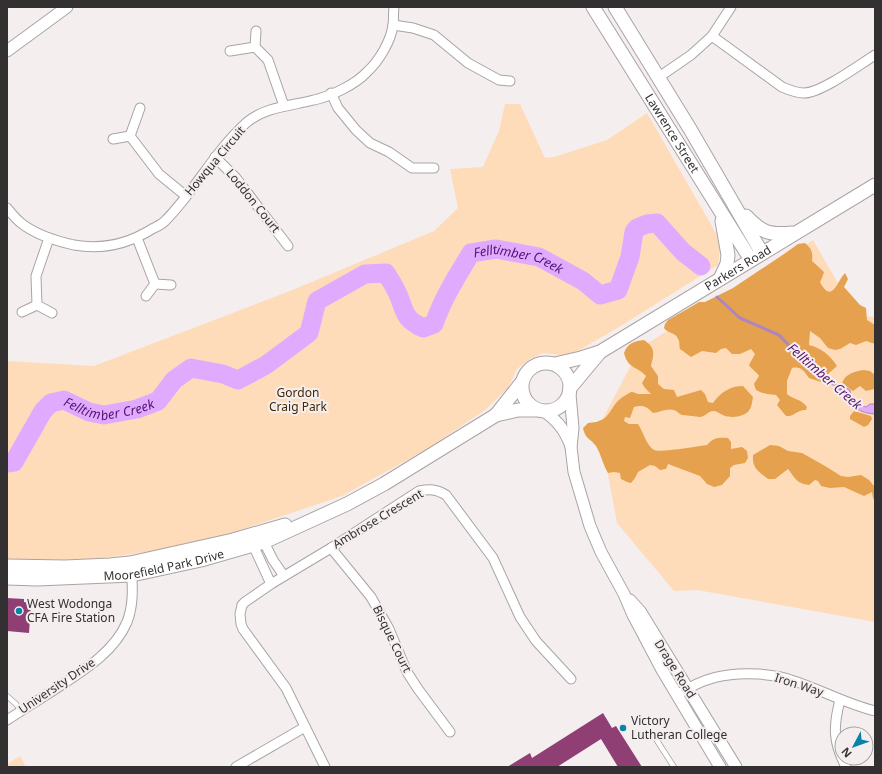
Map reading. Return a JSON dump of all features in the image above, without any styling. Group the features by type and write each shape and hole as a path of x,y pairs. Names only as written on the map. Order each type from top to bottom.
{"main road":[{"name":"Lawrence Street","path":"593,7 720,212 757,256"},
{"name":"Lawrence Street","path":"615,7 659,77 734,203 757,256"},
{"path":"644,91 659,77"},
{"name":"Parkers Road","path":"554,364 600,352 875,185"},
{"path":"734,203 760,230 775,234 794,233"},
{"path":"720,212 727,241 728,255 727,264 720,280"},
{"name":"Parkers Road","path":"570,391 600,352"},
{"path":"496,415 518,410 542,411 558,408 563,404 570,391 569,380 566,373 561,368 548,362 534,365 528,369 522,382 524,399 530,406 542,411"},
{"path":"496,415 522,382"},
{"name":"Moorefield Park Drive","path":"7,578 37,579 131,569 233,540 257,540 297,521 314,519 384,484 496,415"},
{"name":"Moorefield Park Drive","path":"7,566 65,567 110,565 131,569"}],"street":[{"path":"7,51 67,7"},
{"name":"Howqua Circuit","path":"7,208 20,223 34,231 49,238 85,247 116,245 137,238 164,223 216,157 246,123 259,115 284,106 315,100 345,88 367,72 385,49 393,25 394,7"},
{"path":"659,77 691,55 712,36 731,7"},
{"path":"393,25 413,28 434,35 468,63 499,80 510,82"},
{"path":"256,31 255,47 268,60 284,106"},
{"path":"712,36 782,87 792,91 804,93 823,87 875,55"},
{"path":"230,51 255,47"},
{"path":"331,93 338,108 356,130 370,143 389,152 412,168 434,168"},
{"path":"130,136 140,108"},
{"path":"113,139 130,136"},
{"path":"130,136 159,174 186,196"},
{"name":"Loddon Court","path":"216,157 236,178 288,246"},
{"path":"38,305 36,276 49,238"},
{"path":"137,238 155,284"},
{"path":"155,284 171,285"},
{"path":"146,296 155,284"},
{"path":"22,312 38,305"},
{"path":"38,305 52,313"},
{"name":"Drage Road","path":"570,391 573,428 571,447 574,472 590,526 601,552 624,594 633,615 677,695 720,767"},
{"name":"Drage Road","path":"542,411 553,417 565,431 571,447"},
{"name":"Ambrose Crescent","path":"325,767 286,688 240,624 242,605 271,584 331,548 419,491 428,489 440,491 446,495 493,558 520,617 536,641 570,679"},
{"path":"257,540 284,576"},
{"path":"257,540 271,584"},
{"name":"Bisque Court","path":"331,548 371,597 389,629 408,672 418,689 450,732"},
{"name":"University Drive","path":"7,720 82,672 104,654 126,623 130,613 131,569"},
{"name":"Drage Road","path":"624,594 640,611 736,767"},
{"name":"Iron Way","path":"677,695 687,688 708,679 723,675 770,675 790,679 840,700 875,711"},
{"path":"840,700 834,726 840,756 846,767"},
{"path":"236,767 305,727"}],"lane":[{"path":"7,696 21,711"},
{"path":"654,736 674,767"}],"green space":[{"name":"Gordon Craig Park","path":"505,104 520,104 545,158 554,157 607,140 647,113 721,242 718,265 619,327 569,356 543,353 530,359 517,369 508,388 485,410 427,449 342,496 196,545 60,564 7,561 7,361 94,366 290,291 434,231 458,208 450,169 483,167 499,131"},
{"path":"813,240 857,316 875,317 875,622 697,590 674,591 617,523 599,426 640,348"},
{"path":"20,756 26,767 7,767 7,764"}],"shaded area":[{"path":"805,243 812,251 812,261 824,272 820,282 824,289 831,291 834,289 845,273 848,279 844,287 860,305 866,308 867,320 875,325 875,344 866,341 856,345 850,343 840,349 835,350 828,348 820,338 810,331 809,345 825,352 837,366 828,374 831,380 827,384 809,378 800,368 792,368 787,381 787,394 802,402 807,407 806,410 786,416 777,405 780,400 776,395 763,393 756,390 754,384 759,376 749,365 755,354 751,349 740,354 732,354 726,348 721,349 716,353 702,351 691,357 680,349 679,341 676,335 664,328 668,320 699,302 705,302 733,288 798,244"},
{"path":"644,340 651,346 653,352 651,366 658,376 658,384 664,389 674,390 677,397 701,390 705,394 708,402 713,403 726,390 743,386 753,397 748,412 739,416 725,416 714,411 700,417 682,415 675,410 666,410 653,413 646,407 640,406 634,407 630,418 625,417 624,421 629,424 638,424 651,448 657,451 707,445 716,438 728,438 731,442 731,449 742,447 747,451 748,458 745,463 734,465 730,468 730,476 722,485 714,487 707,484 700,476 668,464 666,469 660,470 655,466 650,465 638,472 631,483 627,482 621,479 620,473 608,473 596,446 585,434 583,428 588,423 596,422 607,416 616,403 629,393 651,394 642,383 646,376 630,365 624,353 627,347 632,343"},
{"path":"857,371 870,371 875,375 874,389 866,391 860,386 853,391 842,383 845,377"},
{"path":"842,385 850,390 853,399 859,405 866,407 870,404 875,404 875,414 857,409 842,395 836,392"},
{"path":"854,411 871,416 872,419 868,425 864,427 850,419 850,416"},
{"path":"770,445 779,446 788,451 802,453 841,476 848,477 861,475 869,480 874,486 875,485 875,501 872,492 864,496 844,487 830,488 821,486 818,481 815,480 809,485 801,483 788,469 775,479 768,479 755,466 753,455"}],"building":[{"name":"West Wodonga CFA Fire Station","path":"7,598 24,599 24,602 31,603 29,633 7,631"},
{"path":"603,713 612,728 616,726 642,767 618,767 601,739 557,767 507,767 530,753 532,758"}],"waterway":[{"name":"Felltimber Creek","path":"7,463 14,462 43,411 51,403 64,400 89,412 104,415 137,409 158,401 174,380 191,368 223,374 238,380 266,365 309,333 317,301 365,274 386,273 392,282 408,317 411,321 423,328 434,324 446,296 471,253 496,249 539,257 583,281 600,295 618,290 630,257 634,232 637,228 647,224 657,223 683,252 701,266"},
{"name":"Felltimber Creek","path":"717,297 740,318 779,335 803,360 843,390"}],"place":[{"name":"West Wodonga CFA Fire Station","path":"19,611"},
{"name":"Victory Lutheran College","path":"623,728"}]}
